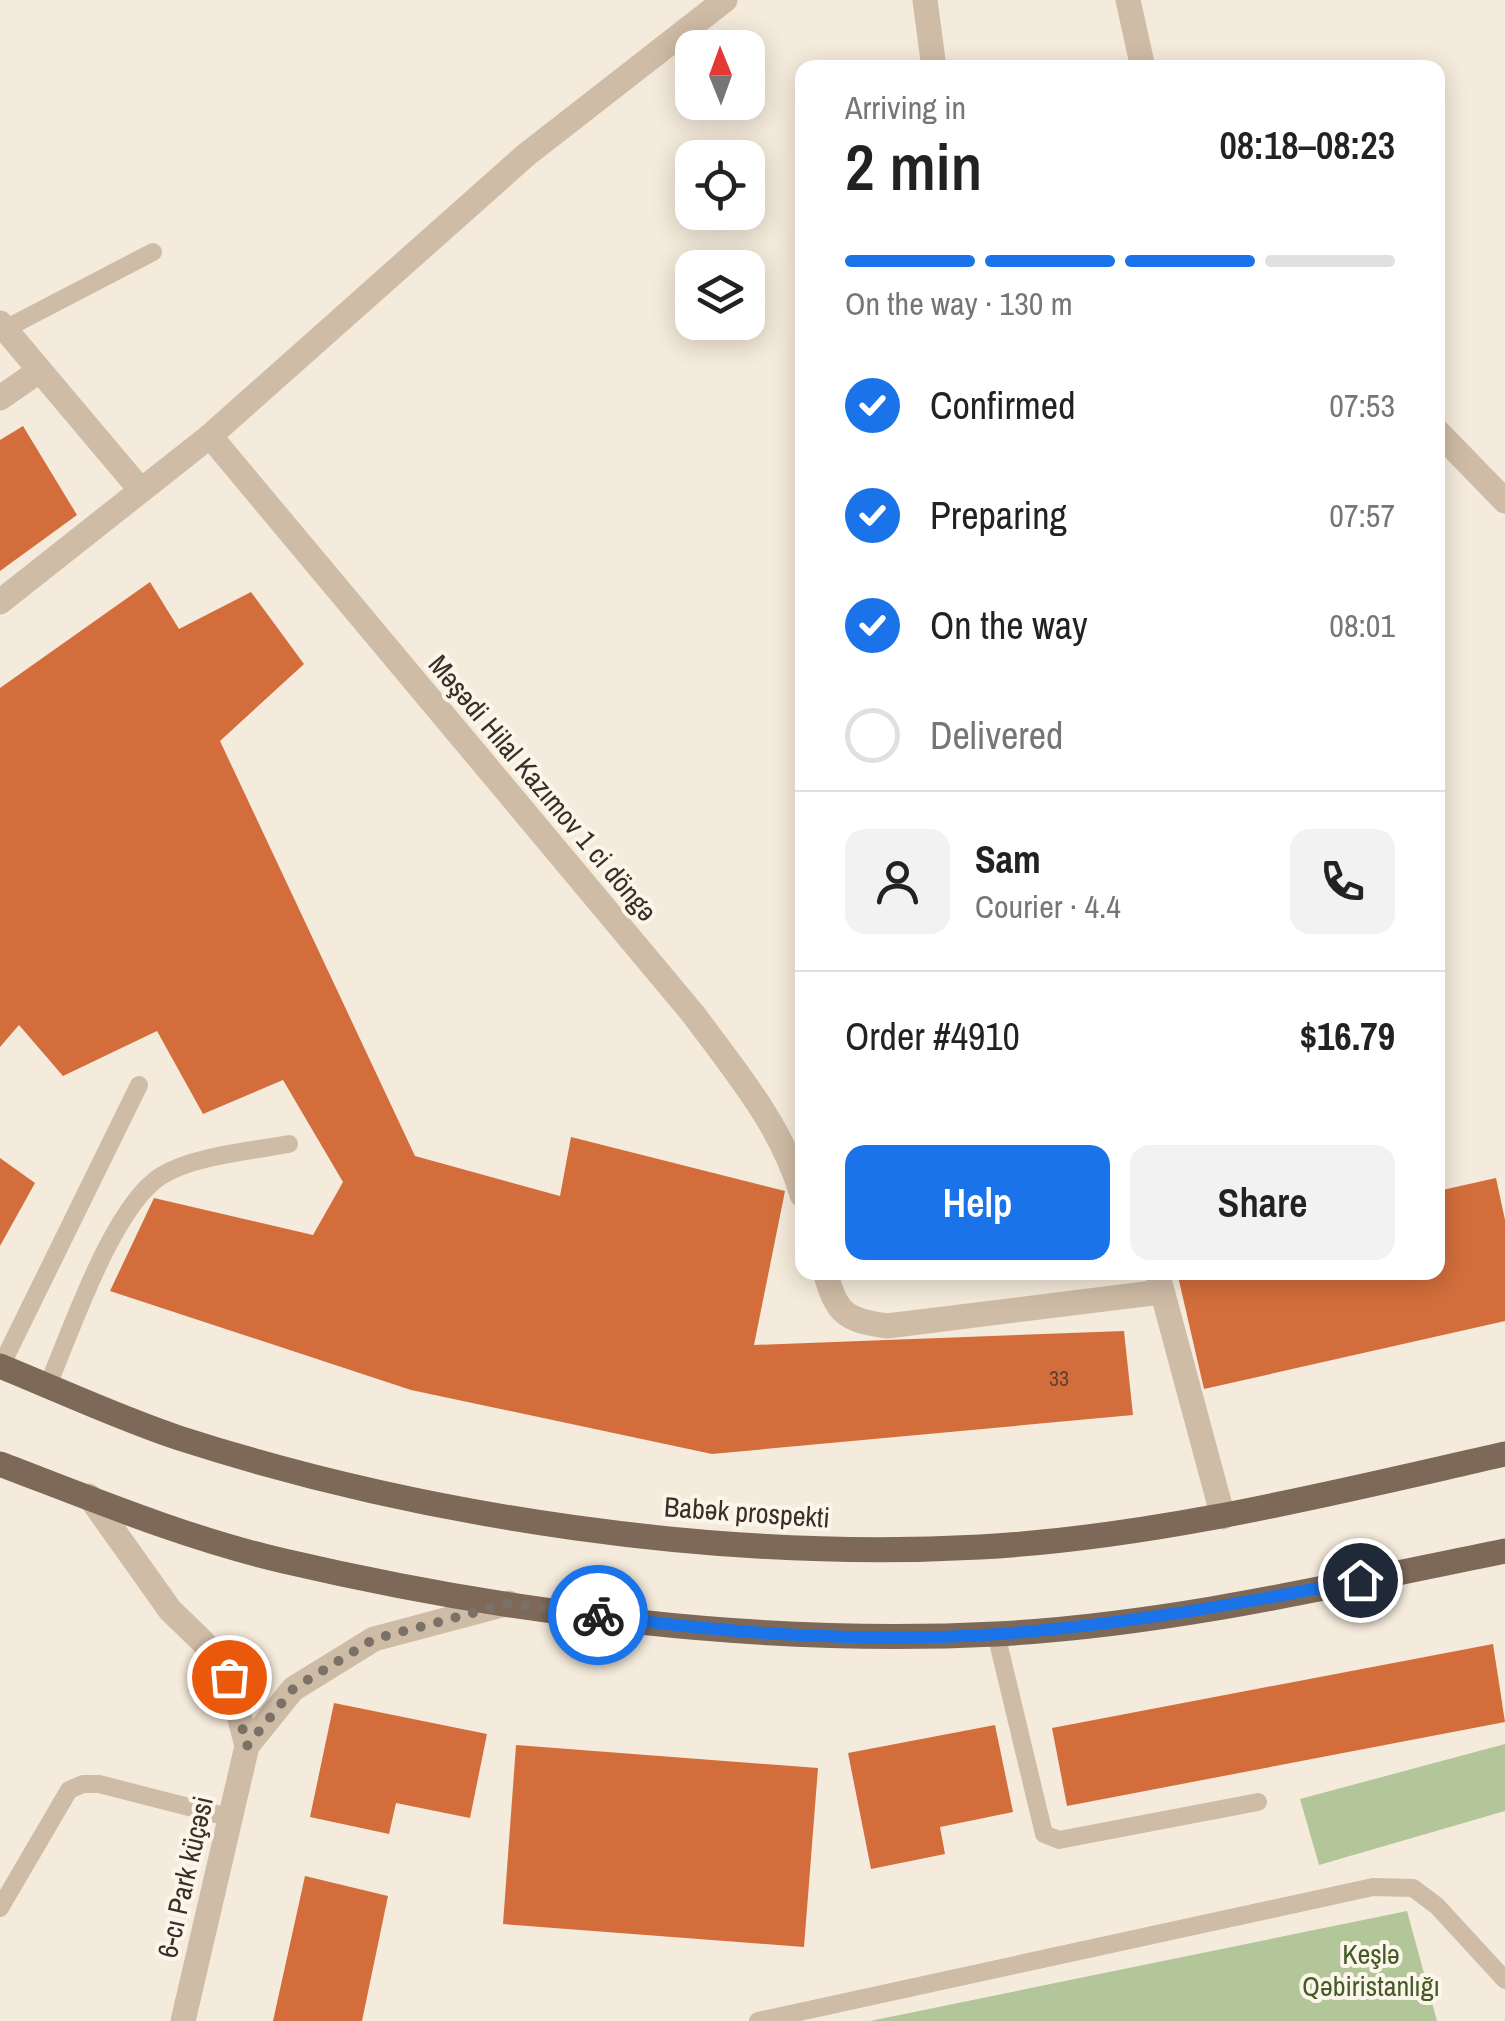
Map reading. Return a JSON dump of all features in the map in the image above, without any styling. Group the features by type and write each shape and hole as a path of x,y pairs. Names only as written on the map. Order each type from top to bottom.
{"main road":[{"name":"Babək prospekti","path":"1,1366 177,1437 315,1477 472,1510 636,1534 845,1550 981,1546 1223,1517 1505,1454"},
{"path":"0,1464 282,1561 628,1620 833,1635 996,1634 1115,1623 1252,1602 1505,1552"}],"street":[{"path":"0,602 139,488 210,436 526,155 725,0"},
{"path":"925,0 933,60"},
{"path":"1128,0 1140,60"},
{"path":"3,326 139,488"},
{"path":"0,398 39,371"},
{"name":"Məşədi Hilal Kazımov 1 ci döngə","path":"210,436 694,1015 768,1116 795,1171"},
{"path":"1445,439 1505,501"},
{"path":"828,1280 838,1310 858,1322 886,1326 1159,1282 1223,1517"},
{"path":"89,1496 170,1610 203,1642 229,1677 247,1746"},
{"path":"247,1746 293,1689 374,1639 511,1603"},
{"name":"6-cı Park küçəsi","path":"183,2021 247,1746"}],"lane":[{"path":"3,326 154,252"},
{"path":"1,1366 138,1085"},
{"path":"48,1386 103,1258 138,1194 164,1174 220,1156 289,1144"},
{"path":"996,1634 1044,1834 1058,1840 1258,1802"},
{"path":"0,1908 69,1790 83,1784 100,1784 228,1817"},
{"path":"758,2021 1373,1886 1414,1888 1437,1906 1505,1980"}],"green space":[{"path":"1505,1744 1505,1811 1319,1865 1300,1799"},
{"name":"Keşlə Qəbiristanlığı","path":"1407,1911 1437,2021 870,2021"}],"building":[{"path":"23,426 77,515 0,571 0,440"},
{"path":"150,582 179,629 251,592 304,664 220,741 415,1156 560,1196 571,1137 785,1191 754,1345 1124,1331 1133,1415 712,1454 411,1390 110,1291 154,1198 313,1235 343,1182 283,1080 203,1114 157,1031 63,1076 19,1025 0,1047 0,688"},
{"path":"0,1158 35,1183 0,1246"},
{"path":"1496,1178 1505,1220 1505,1321 1204,1389 1179,1280 1445,1280 1445,1189"},
{"path":"1493,1644 1505,1722 1067,1806 1052,1728"},
{"path":"334,1703 487,1734 470,1818 396,1803 389,1834 310,1817"},
{"path":"995,1725 1013,1812 940,1827 945,1854 871,1869 848,1753"},
{"path":"516,1745 818,1768 804,1947 503,1924"},
{"path":"305,1876 388,1896 362,2021 273,2021"}],"way so far":[{"path":"229,1677 247,1746 293,1689 374,1639 511,1603 598,1615"}],"route":[{"path":"598,1615 833,1635 996,1634 1115,1623 1360,1580"}]}
